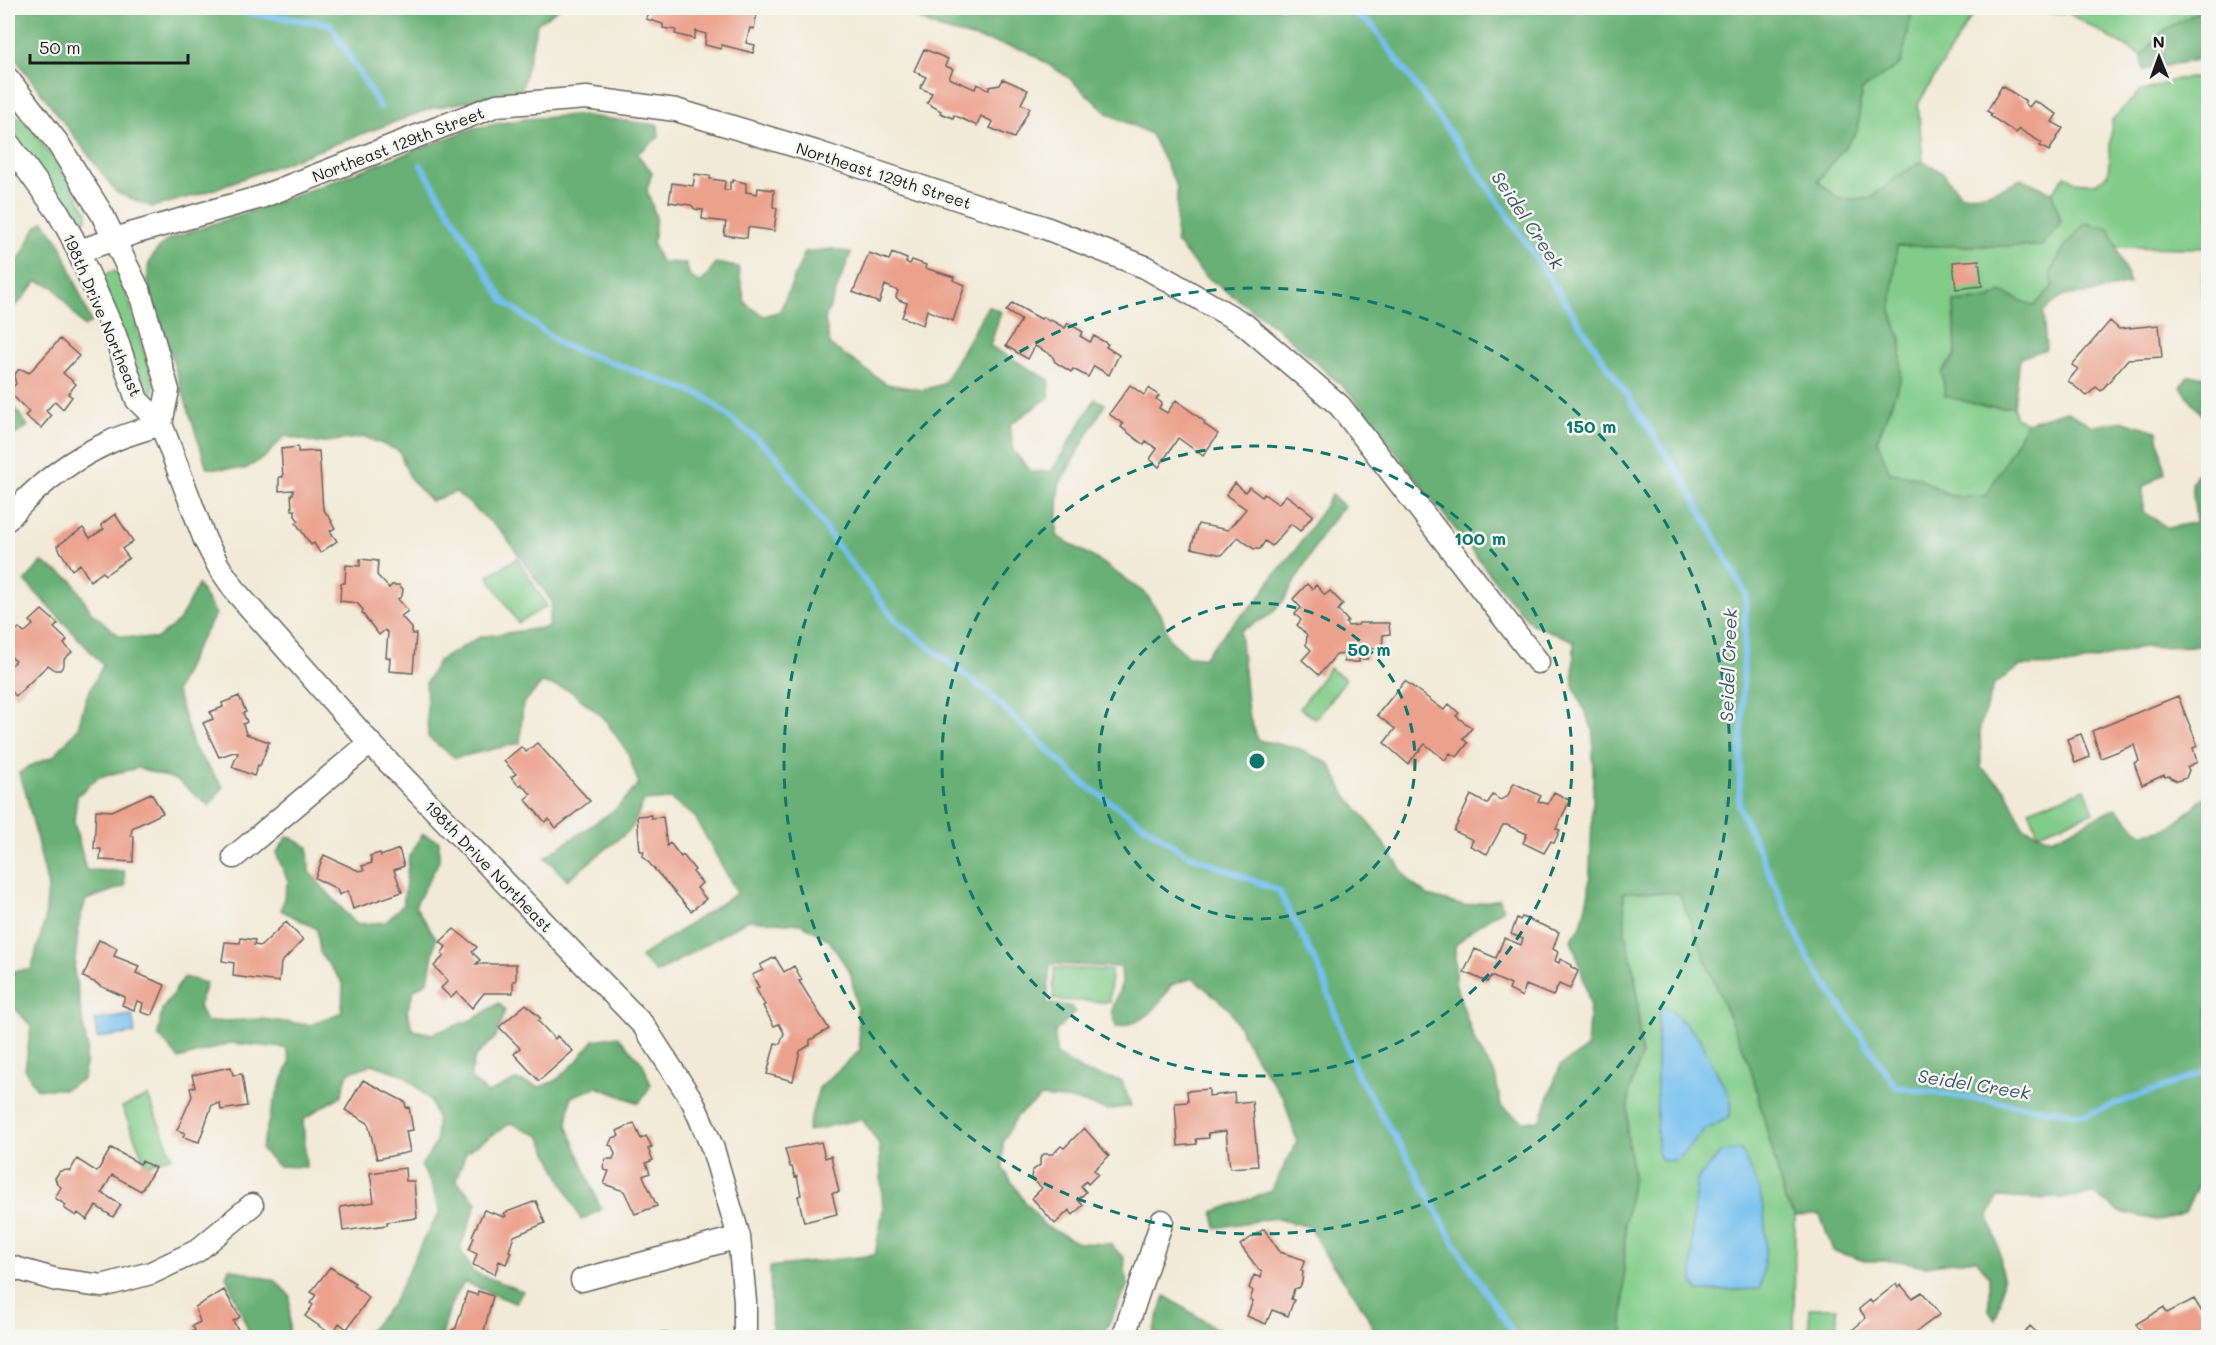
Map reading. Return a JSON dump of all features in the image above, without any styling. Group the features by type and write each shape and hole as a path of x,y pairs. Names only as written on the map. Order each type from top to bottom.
{"street":[{"name":"198th Drive Northeast","path":"8,81 57,142 115,239 140,293 168,390 161,424"},
{"name":"Northeast 129th Street","path":"79,251 261,196 497,105 586,98 676,110 1043,227 1145,267 1244,324 1340,406 1538,662"},
{"name":"198th Drive Northeast","path":"8,143 58,212 79,251 115,335 137,400 161,424 205,540 219,567 273,635 370,743 645,1026 693,1102 713,1149 739,1237 746,1338"},
{"path":"8,519 27,497 60,469 111,441 161,424"},
{"path":"234,857 370,743"},
{"path":"8,1266 57,1280 102,1286 151,1273 197,1251 252,1205"},
{"path":"1123,1338 1162,1221"},
{"path":"582,1280 739,1237"}],"green space":[{"path":"8,8 559,8 537,24 521,92 432,108 201,194 152,207 117,193 8,49"},
{"path":"894,8 1913,8 1901,63 1861,91 1858,130 1818,181 1839,199 1869,199 1923,161 1943,173 1961,195 1986,194 2022,179 2052,192 2061,222 2042,246 1897,246 1891,311 1901,340 1901,378 1877,440 1890,473 1918,477 1950,496 1986,496 2027,423 2066,411 2093,426 2124,421 2157,431 2165,473 2143,487 2143,511 2168,528 2196,522 2192,484 2208,450 2208,646 2142,647 2073,665 2021,666 1994,684 1980,726 1981,768 2005,789 2024,828 2052,839 2116,808 2142,834 2170,828 2208,794 2208,1177 2200,1180 2185,1213 2160,1221 2120,1212 2093,1194 2046,1199 1998,1197 1988,1216 1997,1241 2002,1267 2002,1294 1995,1319 1989,1310 1989,1276 1976,1259 1925,1266 1899,1261 1865,1261 1833,1251 1820,1215 1795,1216 1785,1200 1750,1065 1679,893 1624,892 1625,933 1636,980 1641,1057 1629,1091 1627,1134 1633,1176 1625,1224 1623,1337 1373,1337 1371,1322 1355,1295 1325,1255 1310,1227 1273,1218 1216,1228 1213,1212 1271,1191 1297,1142 1284,1099 1256,1058 1229,1009 1193,978 1171,985 1155,1008 1143,1018 1116,1027 1112,1010 1122,983 1121,967 1050,964 1047,1004 1070,1006 1075,1012 1055,1032 1056,1054 1084,1072 1122,1081 1131,1106 1107,1110 1074,1100 1042,1097 1017,1116 1003,1142 1003,1169 1025,1202 1045,1226 1079,1243 1110,1244 1124,1258 1127,1286 1102,1337 772,1337 770,1267 875,1255 883,1210 879,1144 862,1119 807,1131 819,1088 860,1050 851,974 829,940 802,924 747,920 657,973 640,957 737,893 695,817 670,799 644,801 631,829 567,880 545,857 617,808 639,784 627,751 603,717 569,690 542,683 523,704 520,743 455,758 428,737 426,683 438,661 480,637 548,627 552,602 503,533 456,492 431,501 410,478 399,451 365,437 317,443 285,436 265,457 245,469 207,468 149,287 150,260 167,240 291,197 474,128 524,119 578,115 658,125 659,137 637,154 652,172 647,190 656,217 653,244 661,262 686,263 690,277 701,283 716,263 738,267 745,303 764,316 780,311 805,252 832,249 851,253 825,319 830,345 887,384 922,390 943,384 988,306 1001,312 990,346 1049,380 1049,397 1010,425 1013,451 1032,472 1052,471 1095,399 1105,404 1059,485 1057,536 1101,562 1146,594 1162,617 1169,639 1188,656 1204,657 1233,623 1257,601 1272,578 1297,548 1332,495 1344,506 1324,531 1284,600 1269,616 1240,631 1248,712 1258,740 1298,748 1330,764 1345,794 1373,828 1409,881 1428,896 1464,906 1500,899 1503,909 1473,929 1455,946 1455,983 1475,1042 1495,1075 1501,1106 1523,1121 1540,1121 1560,1066 1587,1048 1590,1004 1571,940 1581,926 1589,892 1593,730 1573,685 1574,641 1532,624 1509,599 1351,394 1281,331 1204,275 1176,242 1177,187 1151,134 1107,113 1068,77 1027,51 941,29"},
{"path":"1913,8 2202,8 2202,10 2164,30 2142,56 2068,13 1974,12 1918,104 1923,161 1869,199 1839,199 1818,181 1858,130 1861,91 1901,63"},
{"path":"2202,8 2208,8 2208,58 2143,70 2142,56 2164,30"},
{"path":"2208,77 2208,248 2117,247 2109,228 2064,247 2051,272 2053,286 2034,306 2001,292 1989,299 1954,302 1956,355 1942,372 1987,407 2014,407 2015,417 2027,423 1986,496 1950,496 1918,477 1890,473 1877,441 1901,378 1901,340 1891,311 1897,246 2042,246 2061,222 2052,192 2066,175 2075,182 2095,184 2108,174 2112,120 2138,93 2177,79"},
{"path":"14,117 22,117 62,170 87,212 87,219 75,221 9,128"},
{"path":"44,221 60,243 91,322 84,327 54,287 37,281 18,304 8,307 8,271 20,258 36,227"},
{"path":"2085,223 2109,228 2130,284 2086,294 2064,295 2043,312 2046,349 2020,358 2014,407 1987,407 1945,396 1942,372 1956,355 1954,302 1989,299 2001,292 2034,306 2053,286 2051,272 2064,247"},
{"path":"2208,258 2208,311 2203,298 2202,284"},
{"path":"113,271 121,275 154,386 152,395 147,394 102,280"},
{"path":"2188,376 2208,376 2208,423 2181,387"},
{"path":"8,399 28,426 12,437 8,433"},
{"path":"517,558 547,606 518,623 488,576"},
{"path":"42,562 72,580 91,612 120,636 156,639 179,621 198,585 216,614 196,647 176,691 194,748 223,787 209,806 177,780 138,768 99,777 77,796 74,822 86,870 124,871 125,886 86,900 79,922 74,970 87,1047 83,1079 65,1089 37,1089 25,1070 31,1026 8,1001 8,971 31,970 45,920 48,887 26,793 19,773 54,756 78,728 86,698 103,665 25,581"},
{"path":"1329,668 1346,679 1316,719 1300,708"},
{"path":"2085,789 2094,812 2038,833 2029,810"},
{"path":"423,834 439,841 439,861 415,906 436,938 428,981 414,990 407,1011 413,1030 432,1034 474,1019 499,1003 505,1010 496,1037 475,1057 470,1078 488,1093 516,1080 540,1087 555,1081 576,1062 594,1040 618,1036 643,1064 651,1085 639,1103 597,1087 571,1097 567,1125 601,1210 581,1220 540,1136 511,1123 466,1152 456,1180 477,1203 460,1249 473,1272 523,1291 515,1303 464,1282 450,1306 442,1337 364,1337 393,1303 423,1240 440,1212 431,1184 421,1166 436,1143 437,1120 430,1100 404,1075 372,1064 348,1073 341,1096 303,1120 306,1167 278,1166 261,1149 274,1101 290,1062 286,1048 230,1043 179,1059 158,1035 162,1010 184,977 206,983 199,1006 206,1022 262,1019 310,1025 342,1012 343,983 320,953 317,929 281,910 288,881 276,853 288,836 308,847 309,872 356,924 386,922 403,905 409,857"},
{"path":"1624,892 1679,893 1750,1065 1785,1200 1795,1216 1794,1337 1623,1338 1625,1224 1633,1176 1627,1134 1629,1091 1641,1056 1636,980 1625,933"},
{"path":"1054,968 1111,970 1110,1002 1053,1000"},
{"path":"148,1096 172,1156 146,1165 122,1107"},
{"path":"229,1268 276,1281 290,1296 289,1337 251,1337 226,1276"},
{"path":"1165,1296 1230,1337 1167,1337 1153,1332"},
{"path":"1809,1308 1837,1308 1837,1337 1809,1337"}],"water":[{"path":"1660,1008 1670,1009 1700,1039 1731,1100 1730,1117 1705,1130 1677,1160 1662,1161 1657,1150 1657,1033"},
{"path":"132,1015 135,1033 97,1038 95,1020"},
{"path":"1741,1150 1763,1205 1765,1251 1760,1289 1698,1291 1693,1281 1692,1259 1692,1227 1697,1180 1721,1152"}],"building":[{"path":"649,8 678,10 679,8 758,8 754,29 750,28 746,43 755,45 753,53 722,45 721,49 705,45 706,34 696,31 694,39 675,34 676,30 663,28 663,24 646,19"},
{"path":"924,49 948,59 945,66 953,69 949,78 975,89 977,84 989,90 989,87 1000,85 1003,79 1028,90 1021,104 1030,108 1014,138 990,128 993,122 981,116 977,126 954,115 953,118 940,113 941,111 927,103 932,93 920,88 926,77 914,71"},
{"path":"2002,86 2026,101 2024,103 2029,107 2034,101 2057,114 2052,122 2063,128 2049,151 2040,146 2042,143 2019,129 2016,133 1990,116 1992,114 1987,111"},
{"path":"695,174 725,181 724,190 730,190 730,182 733,180 746,183 746,192 757,194 758,188 774,190 773,207 777,208 774,231 748,227 747,238 724,235 726,222 702,219 703,210 695,209 691,205 669,202 672,183 693,186"},
{"path":"869,253 889,260 892,253 907,259 906,263 910,264 912,260 926,265 925,268 954,277 953,280 965,285 953,321 927,310 923,325 902,317 907,303 896,297 898,291 885,285 879,303 853,292"},
{"path":"1979,260 1982,286 1956,289 1953,262"},
{"path":"1012,303 1041,319 1043,317 1051,320 1065,328 1068,323 1083,332 1080,336 1090,342 1094,336 1108,344 1106,347 1119,355 1109,375 1094,366 1088,377 1073,369 1071,372 1055,362 1052,355 1035,346 1028,359 1006,346 1021,320 1006,311"},
{"path":"2110,321 2119,329 2159,325 2162,357 2128,359 2101,391 2096,387 2087,396 2068,381 2078,369 2072,365"},
{"path":"60,339 79,356 63,373 76,384 68,394 72,397 63,409 55,401 46,411 51,416 41,428 25,416 29,412 8,391 16,384 14,376 18,370 29,373"},
{"path":"1130,385 1144,395 1149,388 1159,396 1156,399 1162,403 1159,408 1167,413 1176,400 1218,434 1203,456 1178,438 1159,467 1150,459 1157,449 1146,441 1144,445 1109,414"},
{"path":"298,447 298,452 319,451 323,509 335,528 330,531 337,541 320,553 314,543 311,545 296,523 299,521 295,516 295,510 292,510 293,490 279,491 279,477 283,477 281,449"},
{"path":"1235,483 1245,492 1249,487 1262,497 1264,494 1278,504 1286,495 1313,515 1300,531 1291,524 1272,546 1265,541 1260,549 1254,549 1238,537 1222,555 1191,548 1198,524 1228,530 1246,509 1226,495"},
{"path":"115,514 133,541 122,549 129,558 105,575 103,572 90,581 80,564 72,570 57,546 83,528 90,538 104,529 101,525"},
{"path":"360,559 378,561 377,575 389,588 392,585 399,585 403,589 402,596 398,599 408,611 401,616 412,628 412,634 416,634 413,673 389,671 390,658 386,657 388,633 385,630 379,635 357,603 340,601 341,583 345,583 346,565 360,566"},
{"path":"1307,584 1312,589 1316,585 1325,595 1330,591 1343,604 1338,610 1348,621 1346,623 1348,626 1359,623 1389,623 1390,634 1383,635 1382,648 1367,649 1368,659 1359,659 1359,662 1344,662 1345,654 1336,655 1319,675 1302,660 1311,650 1306,645 1307,635 1297,625 1301,620 1295,614 1301,608 1293,599"},
{"path":"42,610 58,624 54,628 67,640 64,644 72,652 64,659 64,665 60,670 55,670 48,665 16,696 8,688 8,669 15,661 8,653 8,644 11,641 8,638 19,628 24,633 33,625 30,621"},
{"path":"1405,681 1444,710 1449,704 1459,713 1456,716 1472,728 1463,739 1468,743 1457,757 1450,753 1445,760 1425,744 1408,764 1384,743 1395,729 1377,715"},
{"path":"239,696 246,712 243,713 247,722 243,724 246,734 269,742 254,776 232,767 238,753 234,752 219,757 203,723 213,719 210,712 223,707 222,703"},
{"path":"2178,696 2198,746 2193,748 2197,762 2187,767 2189,770 2186,778 2177,781 2164,775 2142,785 2134,763 2139,761 2134,745 2101,758 2092,731"},
{"path":"2081,734 2090,757 2075,763 2067,739"},
{"path":"537,743 590,801 556,828 549,819 545,822 525,799 531,794 511,777 516,774 504,761 521,747 526,752"},
{"path":"1514,783 1541,796 1538,801 1548,804 1554,792 1570,800 1556,829 1560,830 1554,843 1551,841 1544,853 1523,843 1527,834 1503,825 1487,854 1470,846 1473,840 1454,831 1471,795 1487,804 1493,795 1500,800 1507,797"},
{"path":"151,793 163,813 132,828 133,862 100,860 101,849 94,849 96,810 112,811"},
{"path":"651,815 651,818 663,817 667,846 670,843 681,857 683,855 702,883 697,888 706,899 691,911 643,856 644,851 640,851 637,816"},
{"path":"399,849 404,866 394,870 402,892 353,909 348,891 339,895 337,889 315,878 324,855 359,871 364,870 362,866 372,863 370,856 380,853 381,856"},
{"path":"1522,917 1559,932 1553,949 1558,952 1555,961 1559,963 1560,959 1578,971 1570,989 1559,984 1553,996 1526,985 1522,997 1509,990 1511,985 1491,976 1487,982 1464,972 1475,949 1496,958 1504,938 1521,945 1523,939 1511,934 1517,918 1520,920"},
{"path":"286,922 303,940 281,963 279,982 233,976 234,963 222,961 225,942 240,943 241,938 255,940 254,945 261,946"},
{"path":"454,929 477,947 472,952 480,960 476,964 516,964 513,993 484,993 472,1008 457,992 451,998 441,988 448,981 434,966 444,956 441,954 446,947 440,942"},
{"path":"99,940 117,948 114,956 139,966 136,973 165,985 153,1014 141,1012 143,1003 137,1001 134,1010 122,1005 125,997 83,977"},
{"path":"775,957 784,972 794,966 802,980 799,981 829,1029 810,1040 810,1045 800,1051 793,1081 767,1074 775,1043 780,1044 784,1033 779,1024 774,1026 763,1006 765,1005 756,989 759,987 752,975 763,970 760,965"},
{"path":"526,1004 541,1019 538,1021 555,1039 557,1036 573,1051 539,1081 514,1054 520,1048 499,1027"},
{"path":"231,1067 233,1075 242,1074 247,1106 221,1110 220,1103 212,1105 199,1142 183,1137 185,1133 177,1130 192,1096 190,1088 195,1087 192,1075"},
{"path":"363,1080 405,1102 406,1108 409,1107 413,1130 406,1131 410,1152 377,1159 368,1123 345,1110"},
{"path":"1209,1089 1209,1096 1234,1093 1235,1103 1252,1101 1258,1166 1230,1168 1226,1131 1208,1133 1209,1138 1196,1139 1197,1144 1178,1146 1175,1103 1188,1102 1187,1091"},
{"path":"634,1123 641,1139 646,1136 652,1147 648,1149 653,1160 646,1163 650,1173 643,1176 657,1206 635,1214 624,1191 604,1184 609,1171 604,1170 603,1167 606,1159 613,1159 615,1154 612,1146 609,1145 612,1138 619,1136 617,1131"},
{"path":"1084,1128 1109,1156 1094,1170 1098,1174 1088,1184 1086,1181 1081,1186 1086,1192 1078,1200 1083,1205 1073,1215 1069,1210 1055,1224 1032,1198 1042,1188 1031,1178 1032,1171 1040,1165 1040,1158 1044,1154 1053,1154 1061,1146 1064,1148"},
{"path":"821,1142 825,1158 831,1156 839,1192 832,1193 837,1214 804,1222 798,1196 801,1195 797,1176 795,1177 790,1167 785,1149"},
{"path":"111,1148 140,1164 142,1161 155,1168 141,1191 112,1175 102,1193 121,1205 113,1217 96,1206 87,1220 78,1213 76,1216 64,1208 66,1205 55,1198 61,1187 55,1178 60,1171 70,1171 77,1159 97,1172"},
{"path":"405,1168 406,1181 414,1181 417,1218 343,1231 340,1207 374,1202 370,1173"},
{"path":"536,1201 545,1223 514,1236 506,1264 499,1261 495,1274 473,1265 477,1254 469,1250 474,1237 472,1236 484,1210 504,1217 506,1216 504,1213"},
{"path":"1264,1229 1280,1252 1305,1260 1301,1270 1303,1272 1302,1282 1300,1287 1294,1289 1291,1299 1294,1300 1288,1316 1272,1310 1266,1324 1247,1316 1253,1301 1250,1300 1253,1291 1249,1288 1254,1275 1261,1278 1262,1272 1240,1245"},
{"path":"330,1267 355,1283 353,1285 369,1298 347,1329 339,1323 332,1335 305,1316 313,1305 310,1303 316,1295 311,1292"},
{"path":"1896,1284 1898,1288 1901,1285 1912,1298 1922,1292 1940,1314 1908,1338 1857,1338 1851,1331 1866,1318 1859,1309 1870,1300 1872,1303"},
{"path":"224,1290 240,1317 233,1321 243,1338 183,1338 195,1330 192,1326 200,1322 195,1307"},
{"path":"478,1291 493,1296 484,1331 486,1336 491,1334 493,1338 449,1338 446,1333 456,1328 467,1292 477,1295"},
{"path":"2194,1299 2208,1322 2208,1338 2133,1338 2141,1333 2136,1324 2164,1307 2167,1313"},
{"path":"2030,1326 2043,1338 2021,1338"},
{"path":"662,1332 676,1335 676,1338 660,1338"}],"waterway":[{"path":"210,8 330,24 380,107"},
{"name":"Seidel Creek","path":"1345,8 1372,25 1482,177 1688,487 1746,595 1739,807 1808,958 1896,1087 2085,1115 2208,1071"},
{"path":"421,165 503,300 560,344 704,396 776,455 836,544 896,621 987,692 1084,784 1185,853 1279,891 1321,973 1357,1074 1413,1167 1453,1241 1516,1338"}]}
